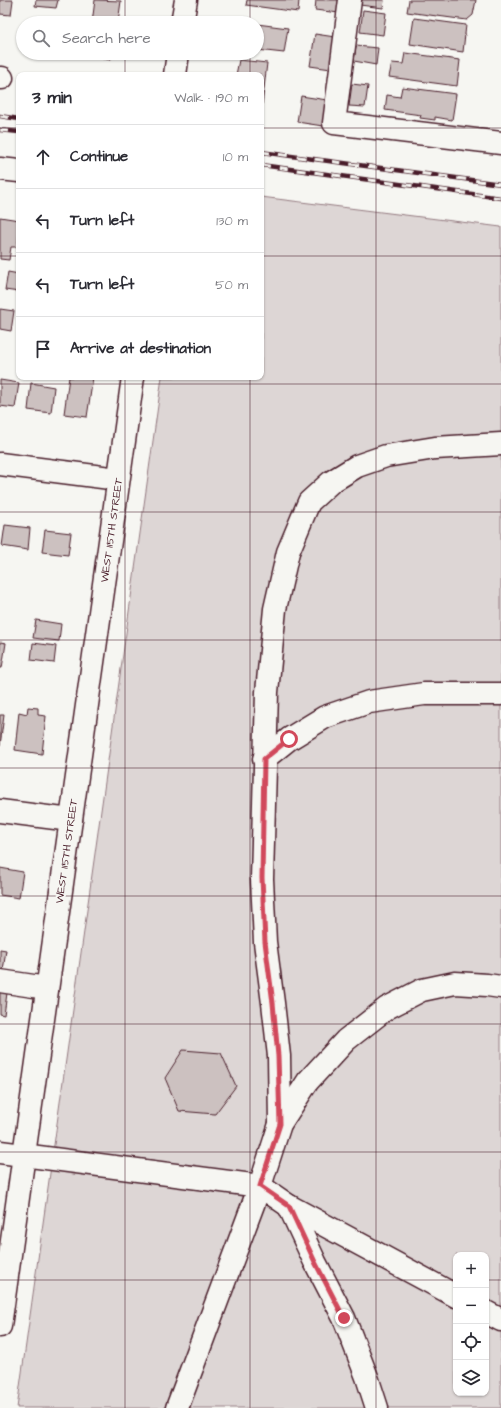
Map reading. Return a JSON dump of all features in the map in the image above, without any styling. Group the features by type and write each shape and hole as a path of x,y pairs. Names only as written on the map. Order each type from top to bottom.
{"street":[{"path":"183,16 186,0"},
{"path":"350,0 334,123 501,143"},
{"path":"175,72 177,60"},
{"path":"0,169 16,172"},
{"name":"WEST 115TH STREET","path":"0,1326 133,380"},
{"path":"280,1124 278,1056 265,942 262,878 267,692 275,609 288,552 309,502 331,482 357,466 386,456 436,448 501,444"},
{"path":"0,464 118,479"},
{"path":"264,759 289,739 325,717 369,702 424,694 501,694"},
{"path":"0,811 71,820"},
{"path":"0,981 47,988"},
{"path":"177,1408 260,1186 280,1124 308,1081 346,1040 387,1008 422,990 455,983 501,987"},
{"path":"0,1152 260,1186 289,1206 453,1294"},
{"path":"289,1206 315,1262 344,1318 368,1377 377,1408"},
{"path":"489,1314 501,1320"}],"shaded area":[{"path":"264,197 501,227 501,1408 17,1408 162,380 264,380"}],"building":[{"path":"0,0 13,0 11,15 0,14"},
{"path":"36,0 58,0 56,8 35,6"},
{"path":"95,0 121,1 119,16 93,16"},
{"path":"247,0 299,0 298,12 246,5"},
{"path":"316,0 340,0 339,13 315,10"},
{"path":"361,0 384,0 383,8 360,5"},
{"path":"409,0 476,0 473,15 467,20 407,12"},
{"path":"363,10 386,13 383,35 360,32"},
{"path":"414,18 466,25 463,52 410,44"},
{"path":"264,25 288,28 284,53 264,51"},
{"path":"315,34 335,37 331,69 310,66"},
{"path":"356,46 378,48 376,65 354,61"},
{"path":"405,53 460,60 457,86 389,77 392,63 403,64"},
{"path":"239,60 267,63 264,88 264,72 237,72"},
{"path":"352,84 368,86 365,107 349,106"},
{"path":"402,87 456,94 452,120 435,117 435,120 420,118 421,115 385,110 387,95 400,97"},
{"path":"301,96 327,100 323,126 297,122"},
{"path":"0,217 16,220 16,247 11,247 9,260 0,259"},
{"path":"8,272 16,273 16,292 5,290"},
{"path":"0,309 14,311 11,331 0,329"},
{"path":"0,380 19,383 15,408 0,406"},
{"path":"69,380 93,380 87,417 64,414"},
{"path":"31,383 54,387 51,413 28,410"},
{"path":"5,525 30,528 28,550 2,546"},
{"path":"45,530 71,533 68,555 42,552"},
{"path":"36,620 61,624 59,641 33,638"},
{"path":"0,642 6,643 2,668 0,668"},
{"path":"33,643 56,646 54,663 31,660"},
{"path":"28,707 38,708 38,715 46,716 42,754 15,750 19,712 27,714"},
{"path":"0,715 4,715 0,746"},
{"path":"0,868 23,872 19,898 0,895"},
{"path":"0,949 6,950 3,971 0,970"},
{"path":"0,992 7,993 4,1015 0,1014"},
{"path":"183,1050 221,1053 236,1086 215,1114 179,1111 165,1078"}],"railway":[{"path":"0,116 16,119"},
{"path":"0,130 16,132"},
{"path":"264,152 501,184"},
{"path":"264,165 501,198"}],"route":[{"path":"289,739 264,759 262,878 265,942 278,1056 280,1124 260,1186 289,1206 315,1262 344,1318"}]}
